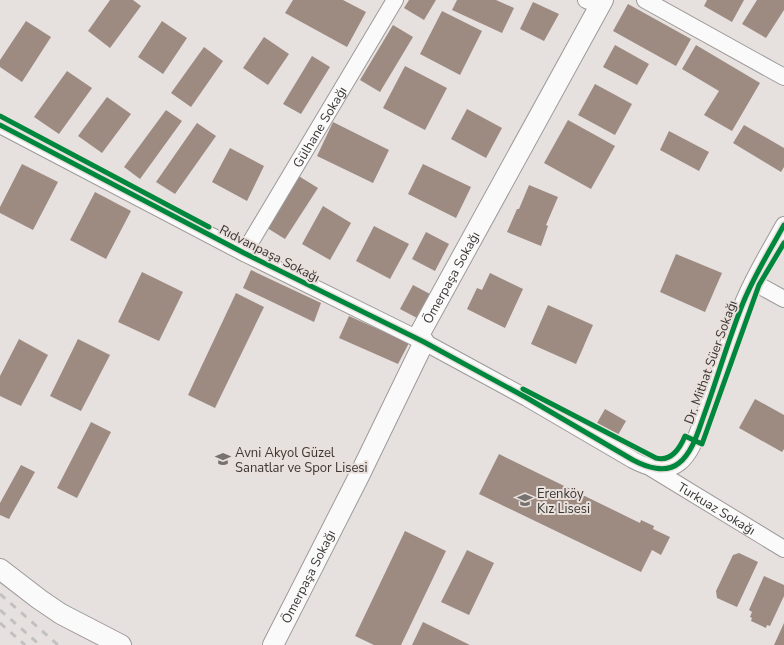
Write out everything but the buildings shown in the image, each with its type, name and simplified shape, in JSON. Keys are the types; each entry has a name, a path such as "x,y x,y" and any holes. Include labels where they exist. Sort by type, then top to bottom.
{"street":[{"name":"Gülhane Sokağı","path":"244,253 395,0"},
{"path":"645,0 784,77"},
{"name":"Ömerpaşa Sokağı","path":"272,645 356,483 424,342 419,336 422,329 596,2"},
{"name":"Rıdvanpaşa Sokağı","path":"0,125 244,253 424,342"},
{"name":"Dr. Mithat Süer Sokağı","path":"424,342 520,394 633,460 650,467 666,468 676,465 683,460 688,452 707,408 740,311 753,282 784,225"},
{"path":"753,282 784,299"},
{"name":"Turkuaz Sokağı","path":"650,467 784,549"},
{"path":"0,569 61,614 122,645"}],"railway":[{"path":"0,594 58,645"},
{"path":"0,610 40,645"},
{"path":"0,623 25,645"}],"cycle path":[{"path":"0,116 209,227"},
{"path":"0,125 244,253 424,342 527,398 633,460 650,467 662,469 674,466 688,454 699,430 732,331 747,293 784,225"},
{"path":"523,389 656,458 666,458 674,453 685,436 702,444 759,285 784,243"}],"place":[{"name":"Avni Akyol Güzel Sanatlar ve Spor Lisesi","path":"223,459"},
{"name":"Erenköy Kız Lisesi","path":"525,500"}]}
